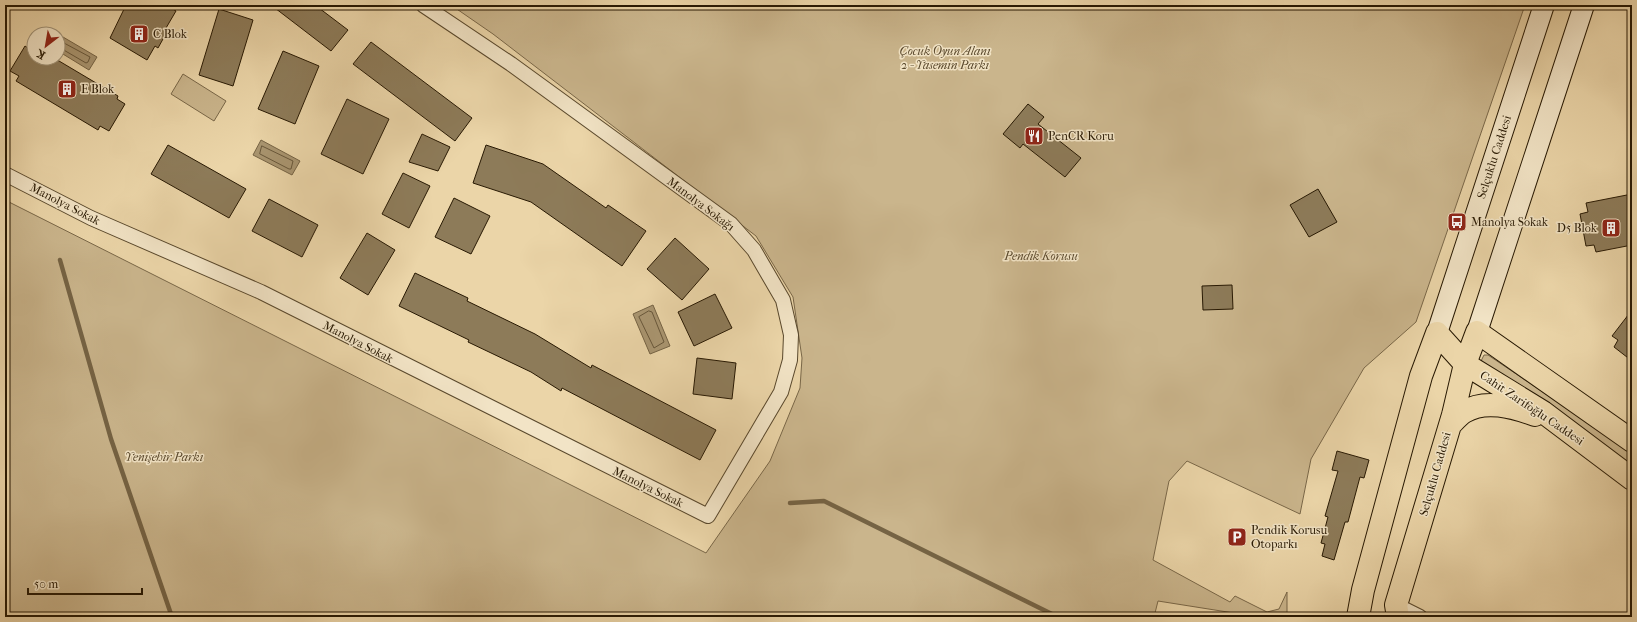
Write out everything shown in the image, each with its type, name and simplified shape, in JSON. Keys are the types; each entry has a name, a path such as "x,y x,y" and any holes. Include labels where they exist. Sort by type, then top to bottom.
{"main road":[{"name":"Selçuklu Caddesi","path":"1358,617 1363,590 1421,376 1437,333 1544,5"},
{"name":"Selçuklu Caddesi","path":"1397,611 1450,425 1465,364 1477,332 1584,5"},
{"path":"1437,333 1477,332 1632,441"},
{"name":"Cahit Zarifoğlu Caddesi","path":"1437,333 1465,364 1557,423 1632,479"},
{"path":"1450,425 1464,412 1481,406 1499,405 1526,412 1557,423"}],"street":[{"name":"Manolya Sokağı","path":"423,5 511,64 731,224 754,250 768,272 783,300 791,334 790,360 781,392 708,516"},
{"name":"Manolya Sokak","path":"5,174 91,218 261,292 708,516"},
{"path":"1397,611 1420,617"}],"green space":[{"name":"Pendik Korusu","path":"451,5 1525,5 1416,322 1364,368 1311,459 1300,514 1187,461 1169,481 1153,560 1230,602 1235,596 1267,612 1279,609 1287,592 1287,613 1283,617 1259,617 1158,601 1154,617 5,617 5,200 706,553 770,461 800,388 802,358 793,297 756,236 493,34"},
{"path":"183,74 226,101 214,121 171,94"},
{"path":"1484,355 1488,355 1632,452 1632,467 1481,361"}],"water":[{"path":"66,39 97,57 89,70 66,56"},
{"path":"261,140 300,161 292,175 253,155"},
{"path":"653,305 670,346 650,354 633,314"}],"building":[{"name":"C Blok","path":"126,5 166,5 176,11 166,28 168,30 158,48 155,46 147,60 110,38"},
{"path":"271,5 315,5 348,30 331,51"},
{"path":"219,9 253,20 233,86 199,75"},
{"path":"371,42 472,118 455,141 353,64"},
{"name":"E Blok","path":"25,46 26,66 66,65 118,96 117,99 125,104 109,131 100,126 98,130 16,81 19,76 10,71"},
{"path":"283,51 319,66 295,124 258,109"},
{"path":"347,99 389,119 363,174 321,154"},
{"path":"1028,104 1044,117 1038,124 1081,158 1065,177 1023,144 1020,148 1003,134"},
{"path":"422,134 450,147 438,171 409,162"},
{"path":"168,145 246,189 229,218 151,174"},
{"path":"486,145 543,164 606,208 608,205 646,231 622,266 531,202 473,183"},
{"path":"403,173 430,186 409,228 382,214"},
{"path":"1318,189 1337,222 1309,237 1290,205"},
{"name":"D5 Blok","path":"1632,194 1632,245 1596,252 1594,245 1586,246 1580,214 1588,212 1586,203"},
{"path":"454,198 490,216 471,254 435,237"},
{"path":"269,199 318,225 302,257 252,231"},
{"path":"367,233 395,250 368,295 340,278"},
{"path":"675,238 709,269 682,300 647,269"},
{"path":"415,273 468,298 467,301 535,334 591,368 592,365 716,430 700,460 562,388 561,391 531,372 468,342 469,340 399,306"},
{"path":"1232,285 1233,309 1203,310 1202,286"},
{"path":"715,294 732,328 694,346 678,312"},
{"path":"1632,310 1632,361 1614,347 1618,340 1612,336"},
{"path":"697,358 736,363 732,399 693,394"},
{"path":"1337,451 1369,460 1364,478 1360,477 1348,522 1345,522 1334,560 1322,556 1325,544 1321,543 1328,517 1325,516 1338,471 1332,470"}],"waterway":[{"path":"60,260 111,439 172,617"},
{"path":"790,503 824,501 1058,617"}],"place":[{"name":"C Blok","path":"139,34"},
{"name":"E Blok","path":"67,89"},
{"name":"PenCR Koru","path":"1034,136"},
{"name":"Manolya Sokak","path":"1457,222"},
{"name":"D5 Blok","path":"1611,228"},
{"name":"Pendik Korusu Otoparkı","path":"1237,537"}],"park label":[{"name":"Çocuk Oyun Alanı 2 - Yasemin Parkı","path":"945,58"},
{"name":"Yenişehir Parkı","path":"164,457"}]}
